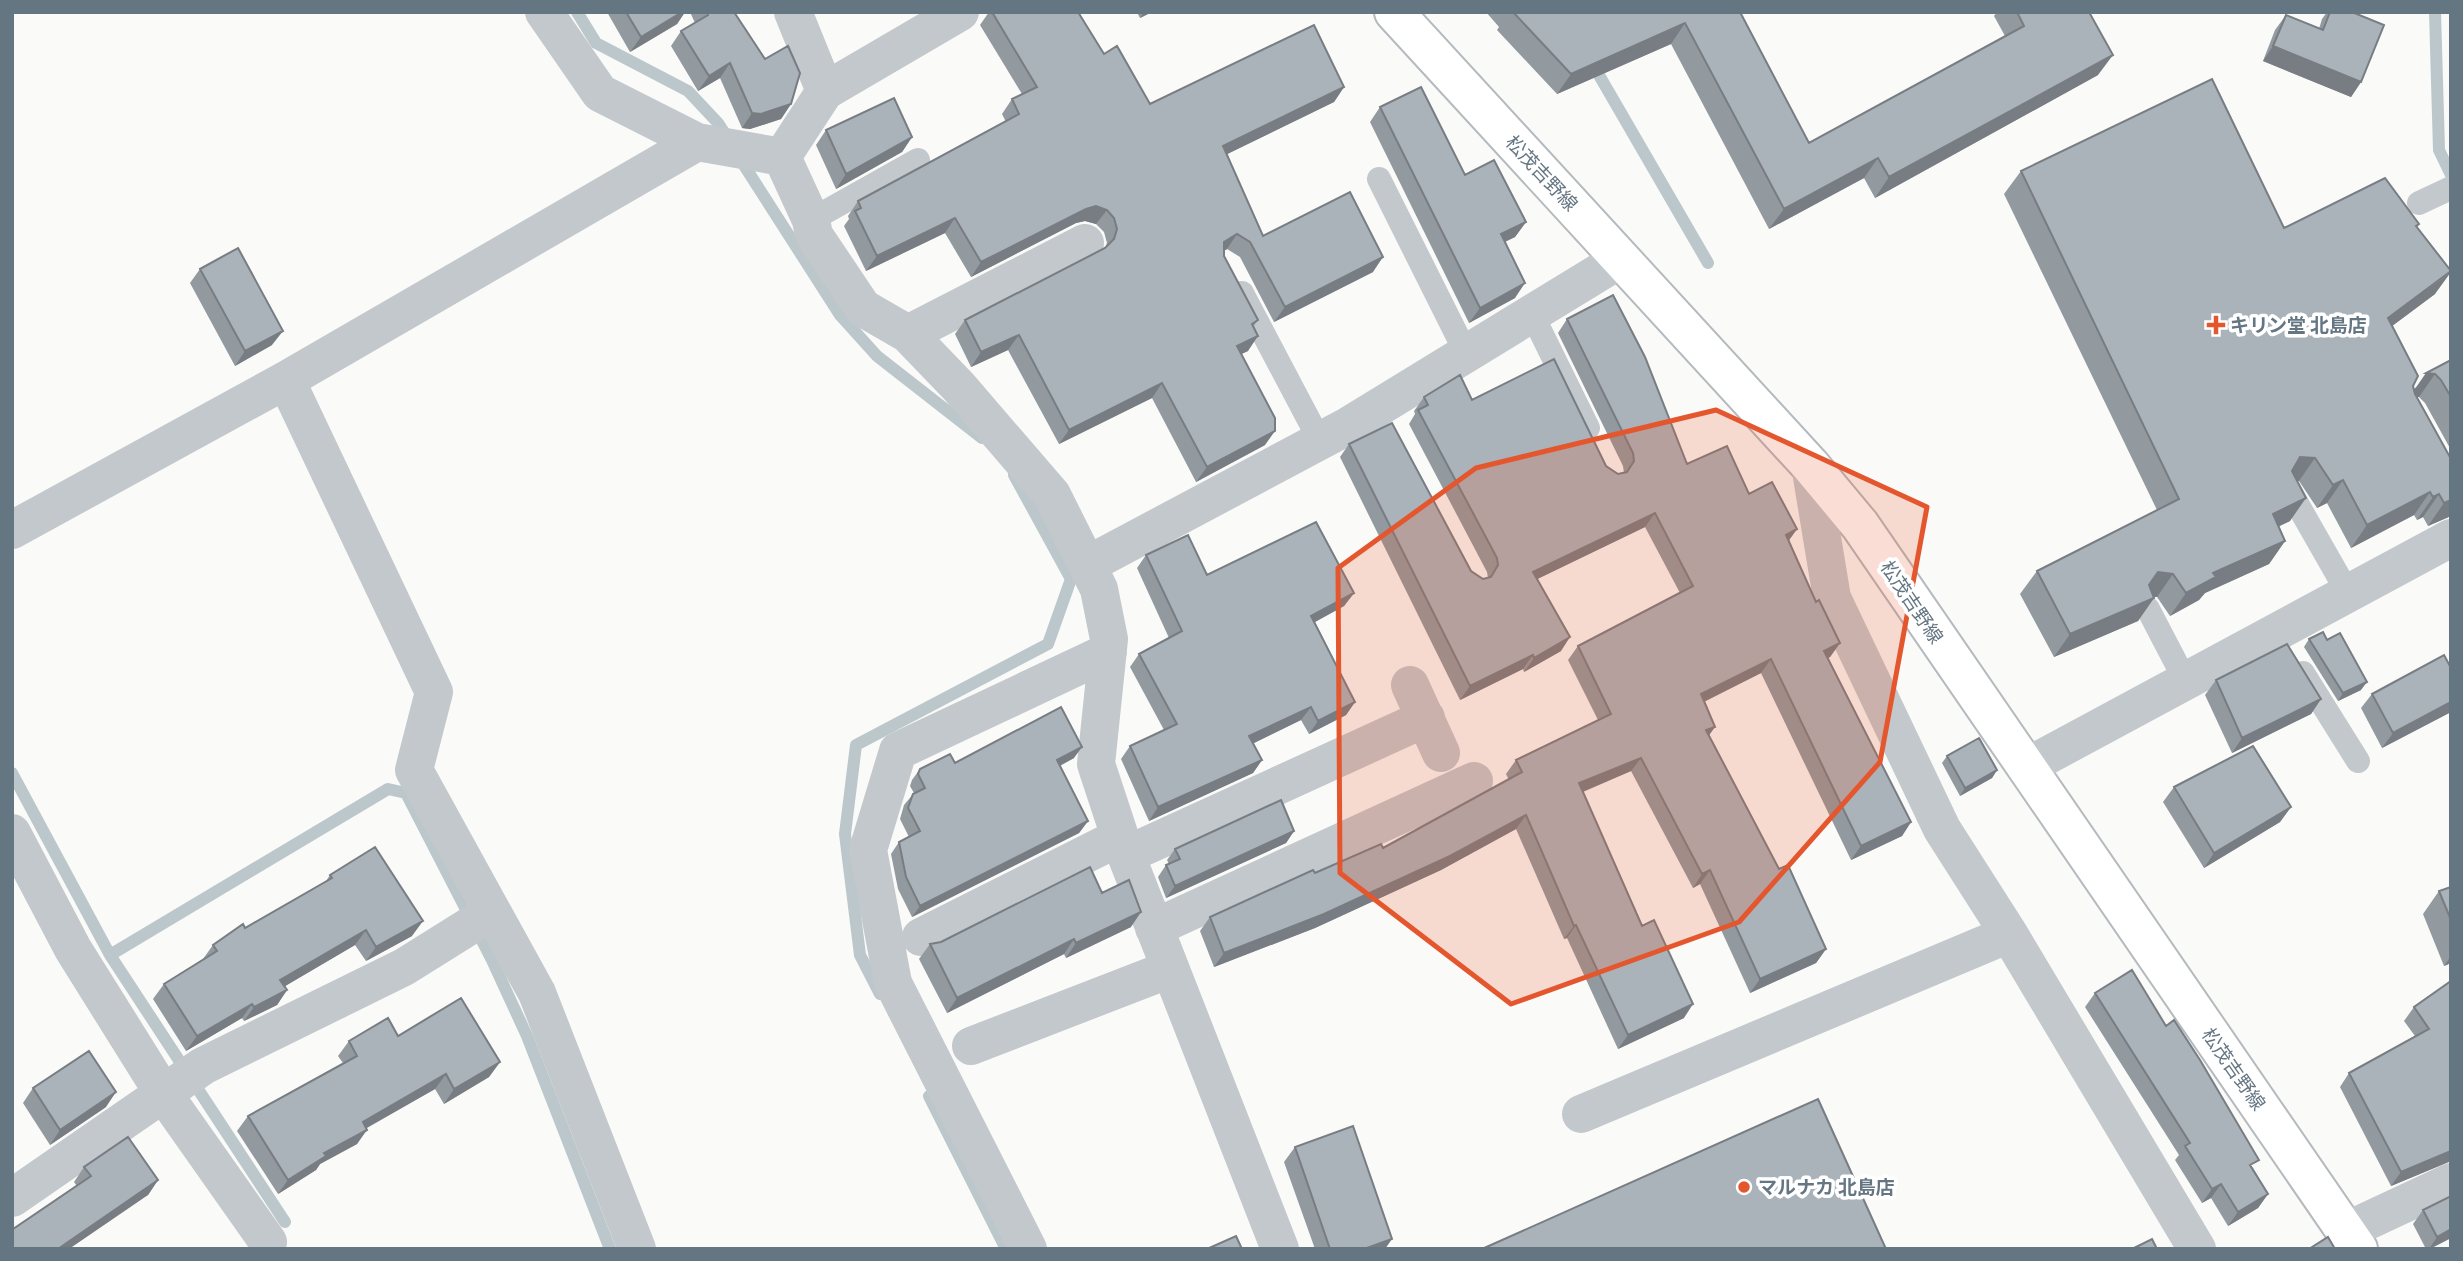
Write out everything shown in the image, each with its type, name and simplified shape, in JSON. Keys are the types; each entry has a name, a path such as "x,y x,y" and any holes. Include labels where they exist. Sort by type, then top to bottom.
{"main road":[{"name":"松茂吉野線","path":"1394,12 1811,465 1860,525 2352,1240"}],"street":[{"path":"544,12 600,93 697,142 782,157"},
{"path":"793,12 825,91"},
{"path":"782,157 825,91 960,12"},
{"path":"12,530 286,380 697,142"},
{"path":"782,157 811,220 814,235 863,308 908,334 959,387 1052,495 1099,589 1109,639 1096,764 1154,928 1280,1249"},
{"path":"908,334 1085,243"},
{"path":"1087,565 1320,441 1389,417 1466,353 1621,259"},
{"path":"286,380 434,692 414,770 537,993 637,1249"},
{"path":"1811,465 1832,598 1942,830 2009,934 2197,1249"},
{"path":"2026,768 2276,630 2451,538"},
{"path":"1028,1249 893,983 868,849 898,751 1108,652"},
{"path":"921,937 1123,846 1418,702 1441,753"},
{"path":"1154,928 1474,781"},
{"path":"12,833 73,949 163,1093 268,1242"},
{"path":"12,1198 203,1066 404,967 492,912"},
{"path":"1581,1114 2009,934"},
{"path":"971,1046 1170,969"},
{"path":"2352,1240 2451,1182"}],"lane":[{"path":"811,220 918,160"},
{"path":"1380,179 1466,353"},
{"path":"2419,203 2451,188"},
{"path":"1233,276 1320,441"},
{"path":"1531,312 1598,448"},
{"path":"2291,493 2348,593"},
{"path":"2148,609 2185,680"},
{"path":"2276,630 2358,761"}],"highlighted area":[{"path":"1716,410 1927,507 1880,762 1739,922 1511,1004 1340,873 1338,568 1476,468"}],"building":[{"path":"626,12 682,12 641,37"},
{"path":"707,12 734,12 765,59 788,46 800,73 791,104 761,114 752,113 730,63 709,76 681,31 708,15"},
{"path":"992,12 1078,12 1104,54 1117,46 1150,104 1314,25 1344,87 1223,146 1263,236 1350,192 1383,257 1285,307 1250,242 1237,234 1224,242 1224,256 1258,320 1252,324 1258,336 1237,346 1275,418 1275,431 1207,467 1162,383 1069,430 1019,335 981,352 965,320 1105,248 1114,239 1117,229 1114,218 1107,210 1096,206 1086,209 981,262 955,218 877,256 855,211 861,208 858,201 1019,114 1012,99 1037,87"},
{"path":"1513,12 1740,12 1809,143 2024,26 2017,12 2089,12 2113,55 1889,177 1878,158 1784,209 1685,23 1571,74"},
{"path":"2330,12 2352,12 2384,25 2361,82 2273,46 2286,15 2323,30"},
{"path":"2212,79 2284,228 2385,178 2419,224 2416,226 2451,271 2388,318 2418,376 2413,386 2415,394 2451,459 2451,500 2444,503 2439,494 2433,497 2430,492 2367,525 2343,480 2333,485 2315,458 2300,457 2292,471 2306,498 2273,514 2285,541 2213,573 2216,577 2186,593 2173,574 2158,572 2149,585 2154,598 2070,634 2037,571 2179,499 2021,171"},
{"path":"1421,87 1465,175 1494,160 1526,222 1501,234 1525,283 1480,308 1380,107"},
{"path":"894,98 912,137 846,174 826,130"},
{"path":"238,248 283,331 245,351 200,269"},
{"path":"1613,295 1645,357 1687,464 1727,446 1749,494 1772,482 1797,529 1786,535 1816,602 1819,600 1840,643 1824,651 1911,822 1861,846 1771,659 1701,694 1715,727 1706,730 1779,869 1788,865 1826,949 1760,979 1710,870 1702,874 1641,758 1579,783 1642,926 1654,920 1693,1004 1628,1035 1576,925 1574,926 1526,815 1450,856 1324,914 1224,953 1210,917 1313,870 1315,873 1381,844 1383,848 1522,772 1516,760 1611,714 1578,646 1693,586 1655,513 1533,572 1570,637 1534,658 1533,655 1470,686 1349,444 1392,423 1471,571 1483,579 1491,577 1498,565 1497,558 1418,410 1428,405 1424,397 1460,375 1472,400 1554,359 1606,466 1618,474 1627,472 1634,461 1633,453 1567,319"},
{"path":"2451,360 2451,397 2435,374 2426,373"},
{"path":"1316,522 1354,593 1311,616 1355,702 1318,721 1311,707 1249,736 1262,760 1158,807 1130,746 1177,724 1139,654 1182,631 1146,555 1188,535 1207,575"},
{"path":"2323,632 2327,640 2340,633 2367,682 2343,693 2309,639"},
{"path":"2287,644 2321,699 2242,738 2216,680"},
{"path":"2444,655 2451,668 2451,702 2393,733 2372,694"},
{"path":"1061,707 1082,747 1057,760 1088,821 920,906 906,877 899,842 920,831 908,808 913,794 925,788 918,774 920,769 950,754 955,763"},
{"path":"1979,738 1997,770 1965,788 1947,756"},
{"path":"2253,746 2291,807 2214,853 2174,787"},
{"path":"1281,800 1294,831 1175,886 1166,865 1180,859 1175,849"},
{"path":"375,847 423,921 376,947 366,930 280,980 287,990 254,1007 252,1004 197,1036 164,984 217,951 213,945 243,924 245,928 332,878 330,875"},
{"path":"1090,867 1102,893 1129,880 1141,912 1076,943 1074,939 957,998 930,944 941,942"},
{"path":"2451,887 2451,920 2439,891"},
{"path":"2132,970 2166,1026 2174,1020 2259,1160 2250,1165 2268,1194 2238,1212 2221,1184 2212,1189 2185,1146 2190,1143 2095,993"},
{"path":"2451,981 2451,1151 2401,1172 2349,1073 2429,1029 2414,1007"},
{"path":"461,998 500,1062 454,1089 446,1074 363,1122 367,1130 324,1153 326,1156 288,1180 248,1116 357,1056 349,1041 388,1018 398,1036"},
{"path":"89,1051 116,1092 60,1130 33,1088"},
{"name":"マルナカ 北島店","path":"1818,1099 1886,1249 1482,1249"},
{"path":"1353,1126 1392,1239 1364,1249 1330,1249 1295,1147"},
{"path":"128,1137 158,1180 61,1247 63,1249 12,1249 12,1227 13,1229 91,1176 84,1167"},
{"path":"2451,1196 2451,1229 2437,1237 2423,1210"},
{"path":"1236,1236 1242,1249 1207,1249"},
{"path":"2328,1237 2335,1249 2309,1249"},
{"path":"2152,1239 2157,1249 2132,1249"}],"waterway":[{"path":"577,12 596,43 688,91 718,123 729,140"},
{"path":"2435,12 2439,150 2451,175"},
{"path":"1592,63 1708,263"},
{"path":"740,159 840,315 877,356 982,438"},
{"path":"880,994 860,955 845,834 856,745 1048,644 1071,579 1014,475"},
{"path":"12,773 110,955 285,1222"},
{"path":"110,955 388,789 406,793 492,960 527,1036 610,1249"},
{"path":"929,1096 1006,1249"}],"place":[{"name":"キリン堂 北島店","path":"2216,325"},
{"name":"マルナカ 北島店","path":"1744,1187"}]}
